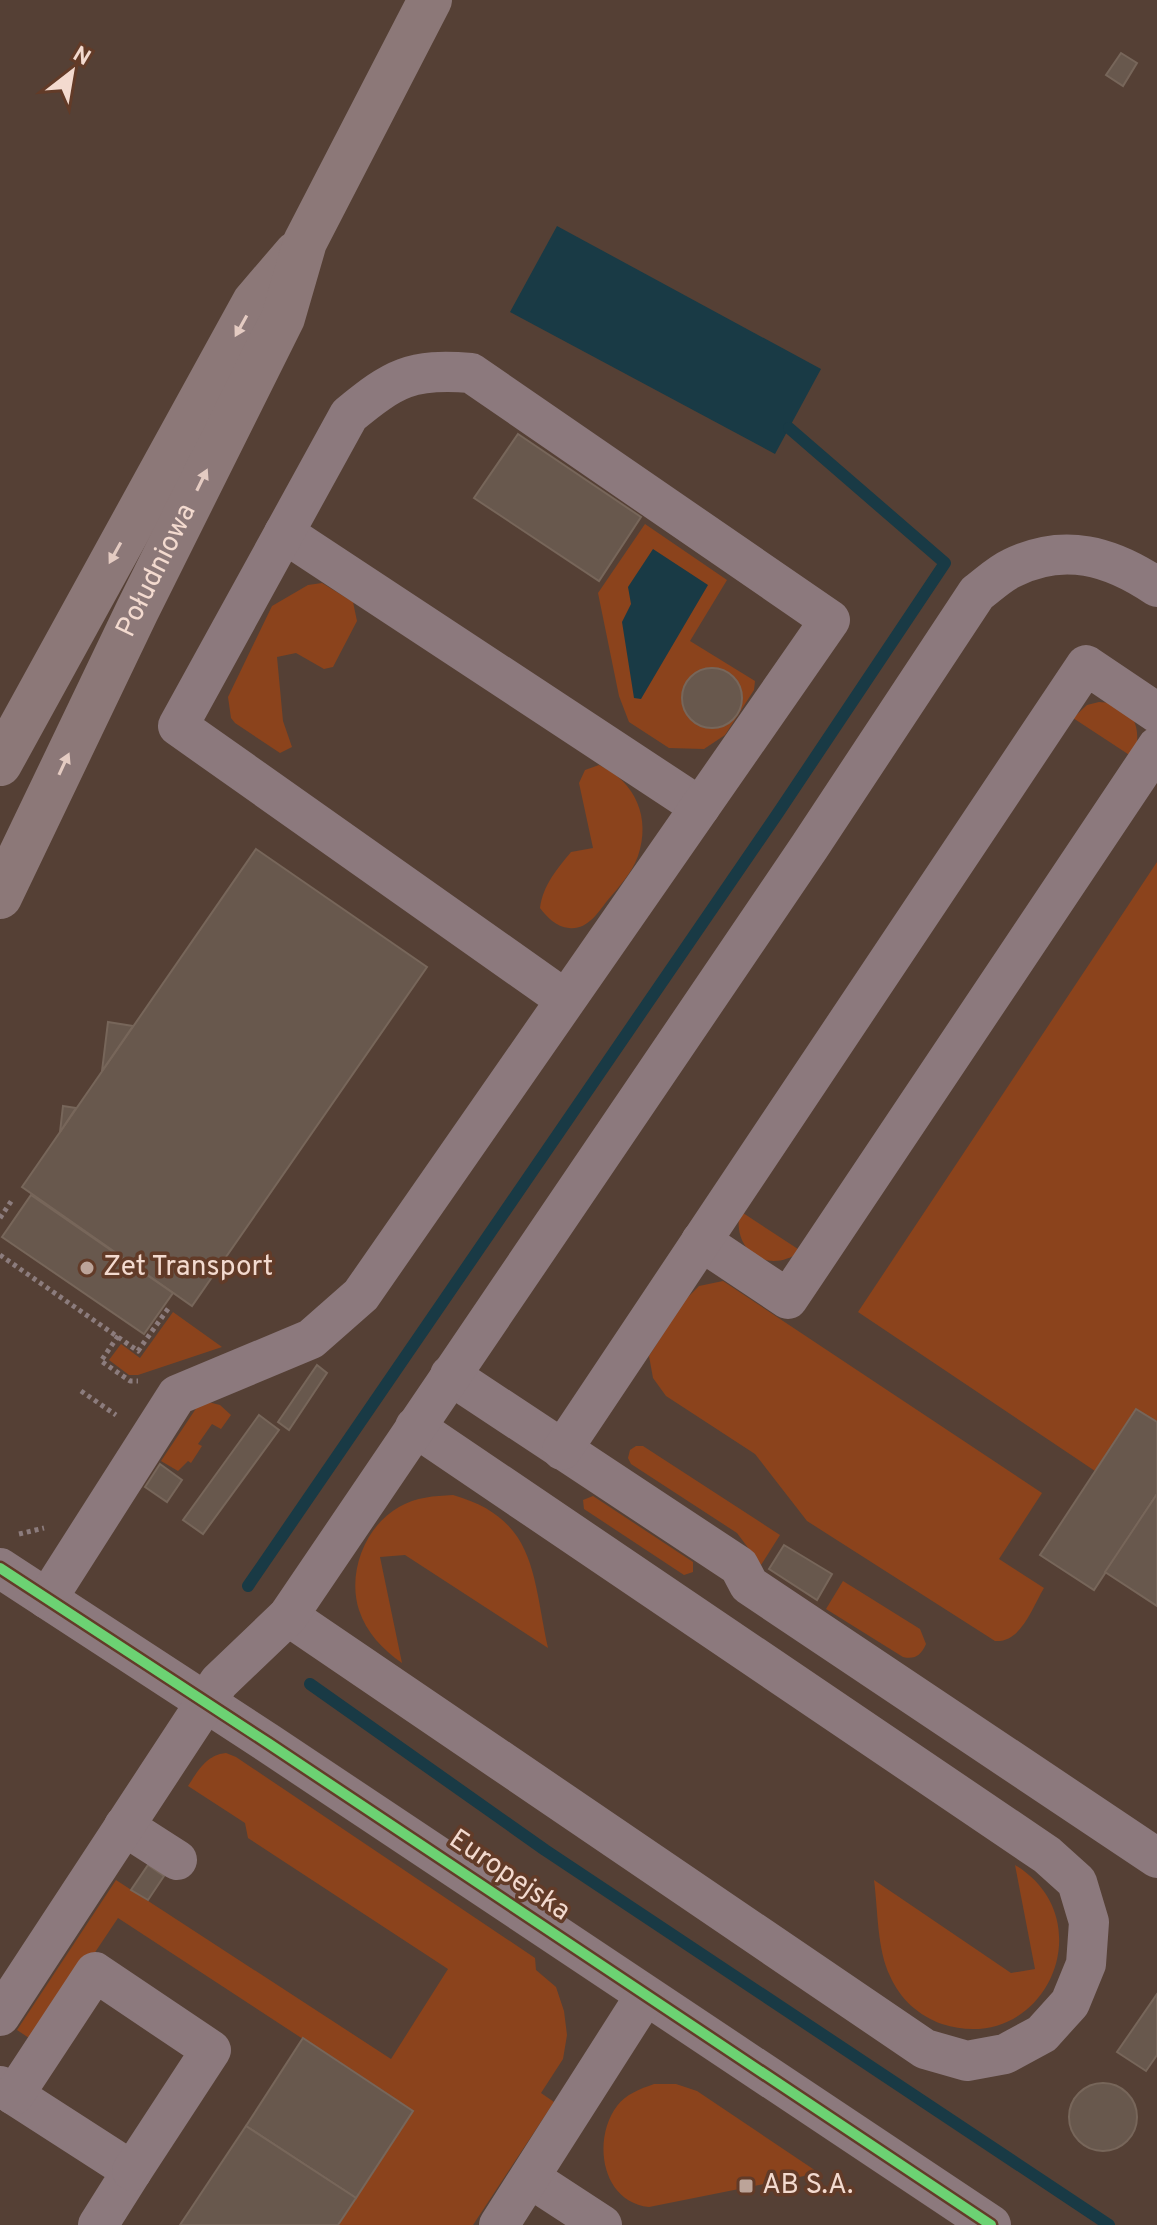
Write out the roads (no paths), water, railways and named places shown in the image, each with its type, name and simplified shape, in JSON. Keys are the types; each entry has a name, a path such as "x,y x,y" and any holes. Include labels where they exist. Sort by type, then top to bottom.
{"main road":[{"name":"Południowa","path":"0,897 137,611 283,318 305,242 430,0"},
{"name":"Południowa","path":"0,764 254,302 305,242"}],"street":[{"path":"47,1599 177,1395 311,1339 361,1295 566,1000 700,807 830,620 471,373 441,371 410,374 378,391 349,415 178,726 566,1000"},
{"path":"284,533 700,807"},
{"path":"0,2016 219,1682 288,1616 810,846 977,593 1011,568 1049,555 1091,555 1130,568 1157,587"},
{"path":"562,1450 1086,665 1157,713"},
{"path":"701,1241 788,1299 1157,747"},
{"path":"450,1375 739,1566 749,1585 1157,1858"},
{"path":"288,1616 925,2049 967,2061 1005,2054 1042,2034 1070,2003 1086,1964 1089,1922 1077,1882 1047,1855 415,1427"},
{"name":"Europejska","path":"0,1568 991,2225"},
{"path":"124,1826 177,1860"},
{"path":"98,2225 211,2050 95,1972 7,2090 132,2171"},
{"path":"499,2225 645,1996"},
{"path":"530,2178 602,2225"}],"water":[{"path":"557,226 821,369 775,454 510,312"},
{"path":"653,549 708,585 641,699 634,698 622,622 631,604 628,587"}],"waterway":[{"path":"248,1586 778,813 945,563 789,428"},
{"path":"310,1684 545,1850 1109,2225"}],"place":[{"name":"Zet Transport","path":"87,1268"},
{"name":"AB S.A.","path":"746,2186"}]}
